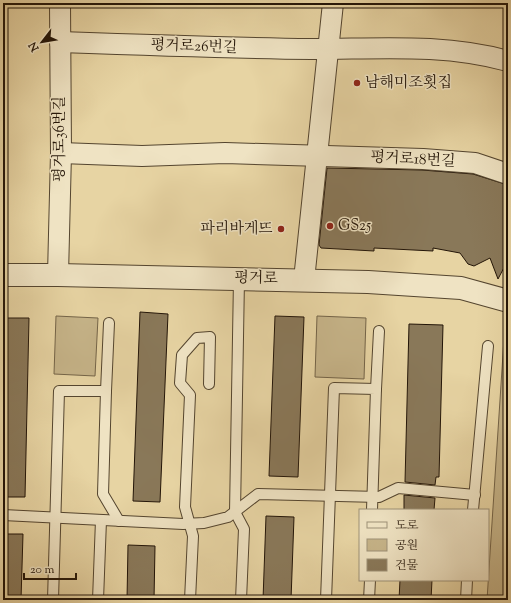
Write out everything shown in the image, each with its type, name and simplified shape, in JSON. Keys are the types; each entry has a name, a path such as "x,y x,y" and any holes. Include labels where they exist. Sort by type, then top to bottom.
{"street":[{"name":"평거로36번길","path":"58,275 61,153 60,3"},
{"path":"304,280 333,3"},
{"name":"평거로26번길","path":"60,42 219,48 328,49"},
{"path":"328,49 397,47 460,50 508,61"},
{"path":"61,153 142,156 225,153 317,156"},
{"name":"평거로18번길","path":"317,156 475,163 508,174"},
{"name":"평거로","path":"3,275 304,280 461,288 508,301"}],"lane":[{"path":"239,279 235,512 244,529 241,600"},
{"path":"109,323 103,494 119,521"},
{"path":"372,509 379,331"},
{"path":"190,600 193,536 185,507 190,395 180,383 182,355 197,338 210,337 209,384"},
{"path":"474,509 488,346"},
{"path":"326,600 334,388 376,390"},
{"path":"53,600 59,390 106,391"},
{"path":"3,515 190,524 228,517 258,494 380,497 398,488 475,495"},
{"path":"98,600 101,520"},
{"path":"370,581 370,600"},
{"path":"466,600 467,581"}],"green space":[{"path":"56,316 98,318 95,376 54,374"},
{"path":"317,316 366,318 364,379 315,377"},
{"path":"505,323 508,324 508,600 487,600"}],"building":[{"path":"327,168 422,170 473,174 508,185 508,260 498,279 490,258 474,266 468,264 460,253 433,248 433,251 374,248 374,251 321,248 319,245"},
{"path":"140,312 168,314 160,502 133,501"},
{"path":"275,316 304,317 298,477 269,476"},
{"path":"3,318 29,318 25,497 3,497"},
{"path":"409,324 443,325 439,477 436,477 435,485 405,482"},
{"path":"404,495 435,498 434,509 404,509"},
{"path":"266,516 294,517 291,600 263,600"},
{"path":"3,534 23,534 21,600 3,600"},
{"path":"128,545 155,546 154,600 127,600"},
{"path":"400,581 432,581 431,600 399,600"}],"place":[{"name":"남해미조횟집","path":"357,83"},
{"name":"GS25","path":"330,226"},
{"name":"파리바게뜨","path":"281,229"}]}
